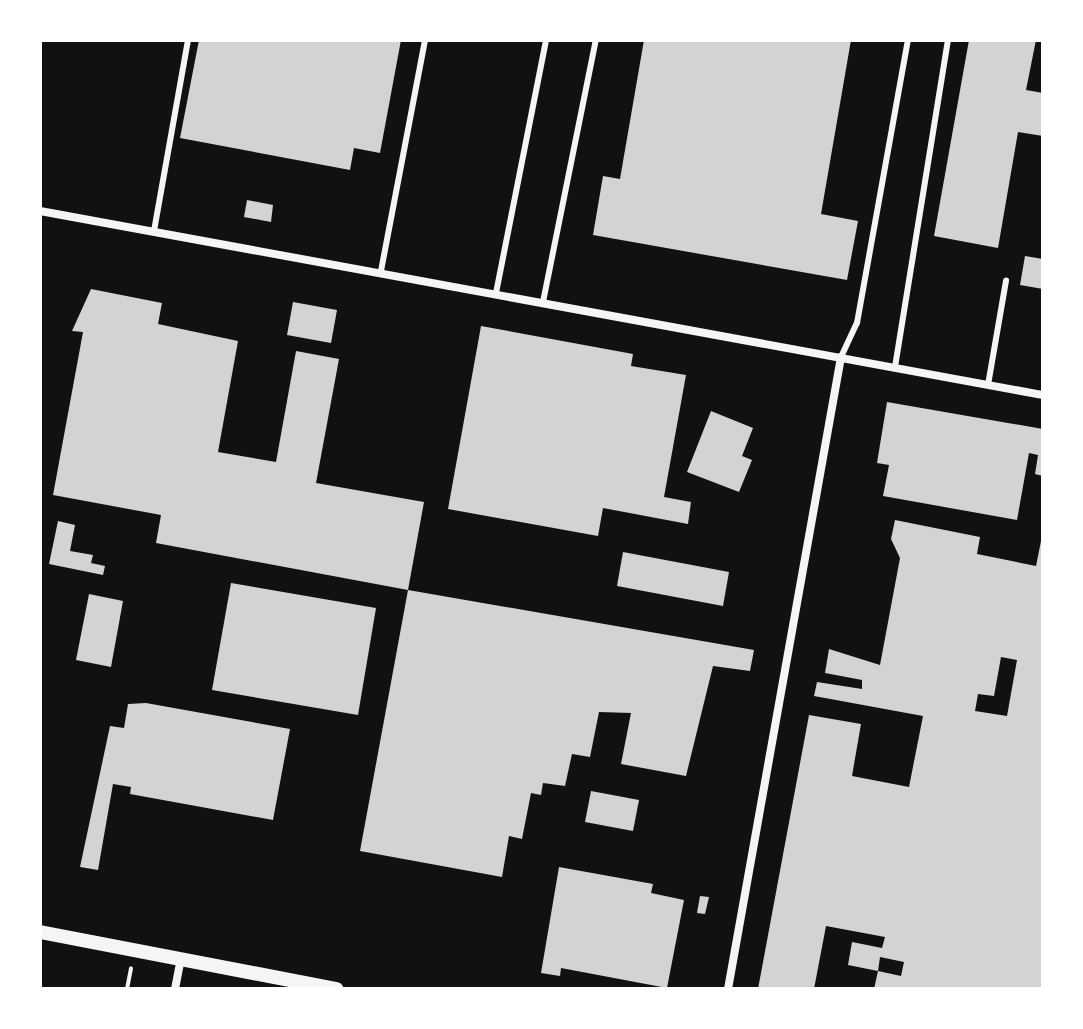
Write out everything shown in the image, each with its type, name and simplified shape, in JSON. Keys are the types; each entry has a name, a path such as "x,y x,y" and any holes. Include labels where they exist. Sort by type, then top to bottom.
{"street":[{"path":"40,211 381,271 1043,395"},
{"path":"728,989 841,357"},
{"path":"40,932 337,989"},
{"path":"175,989 181,959"}],"lane":[{"path":"154,231 188,40"},
{"path":"381,271 425,40"},
{"path":"496,293 546,40"},
{"path":"543,302 596,40"},
{"path":"841,357 857,323 908,40"},
{"path":"895,367 948,40"},
{"path":"988,385 1006,281"}],"building":[{"path":"199,40 401,40 380,153 354,148 350,170 180,138"},
{"path":"644,40 851,40 821,214 858,221 847,280 593,235 603,176 620,179"},
{"path":"969,40 1036,40 1026,90 1043,93 1043,136 1018,132 998,248 934,236"},
{"path":"247,200 273,205 271,222 244,217"},
{"path":"1025,256 1043,259 1043,289 1020,285"},
{"path":"91,289 162,303 158,324 238,341 218,452 276,462 296,351 339,359 316,483 424,502 408,590 156,543 161,515 53,495 83,332 72,331"},
{"path":"293,302 337,310 331,343 287,335"},
{"path":"481,326 633,354 631,366 686,375 664,497 691,502 688,524 603,508 598,536 448,509"},
{"path":"887,402 1043,429 1043,476 1035,474 1038,455 1029,453 1017,520 883,496 889,465 877,463"},
{"path":"711,411 753,428 742,456 752,460 739,492 687,472"},
{"path":"895,520 980,537 977,554 1036,566 1043,531 1043,989 874,989 878,971 848,965 852,942 882,948 885,937 826,926 814,989 758,989 809,715 861,724 852,776 909,787 923,716 814,696 817,682 862,689 862,680 825,673 829,649 880,665 900,558 891,539","holes":["1001,657 1017,660 1007,716 975,711 978,694 994,696","880,957 904,962 901,976 878,971"]},
{"path":"58,521 75,525 70,551 93,555 91,563 105,566 103,575 49,564"},
{"path":"623,552 729,572 723,606 617,586"},
{"path":"231,583 376,608 358,715 212,690"},
{"path":"408,590 754,650 750,671 713,666 686,776 621,764 631,713 599,712 590,757 572,754 565,786 543,783 541,795 531,793 522,839 509,836 502,877 360,851"},
{"path":"89,594 123,601 111,667 76,660"},
{"path":"146,703 290,729 273,820 130,794 131,787 113,784 98,870 80,867 110,726 124,728 128,704"},
{"path":"591,791 639,800 633,831 585,822"},
{"path":"559,867 653,884 651,893 684,900 667,988 561,968 560,976 541,973"},
{"path":"700,896 709,897 705,914 697,913"}]}
